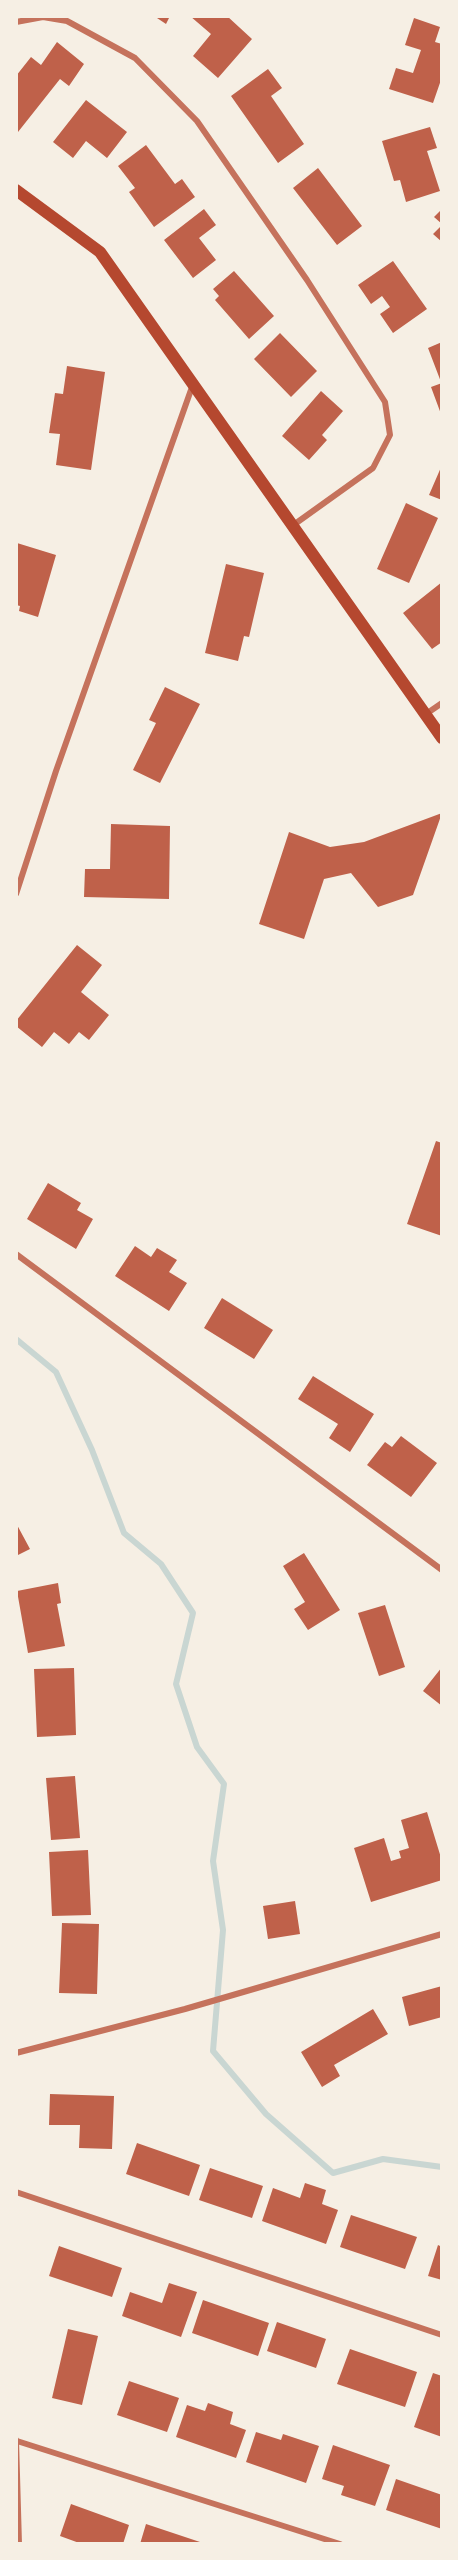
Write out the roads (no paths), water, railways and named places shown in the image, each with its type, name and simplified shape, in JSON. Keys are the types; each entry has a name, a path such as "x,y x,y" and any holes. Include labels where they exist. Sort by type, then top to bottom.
{"main road":[{"path":"16,190 100,252 192,387 441,738"}],"street":[{"path":"16,22 43,17 68,21 135,58 189,113 307,280 385,402 390,435 373,468 292,526"},
{"path":"16,894 56,771 192,387"},
{"path":"426,714 441,703"},
{"path":"16,1254 441,1570"},
{"path":"16,2053 268,1986 441,1934"},
{"path":"16,2192 441,2335"},
{"path":"19,2544 17,2441 318,2540 340,2544"}],"waterway":[{"path":"16,1339 56,1372 92,1450 124,1533 161,1564 193,1613 176,1684 197,1747 224,1784 213,1861 223,1930 213,2051 266,2114 333,2173 383,2159 442,2167"}]}
